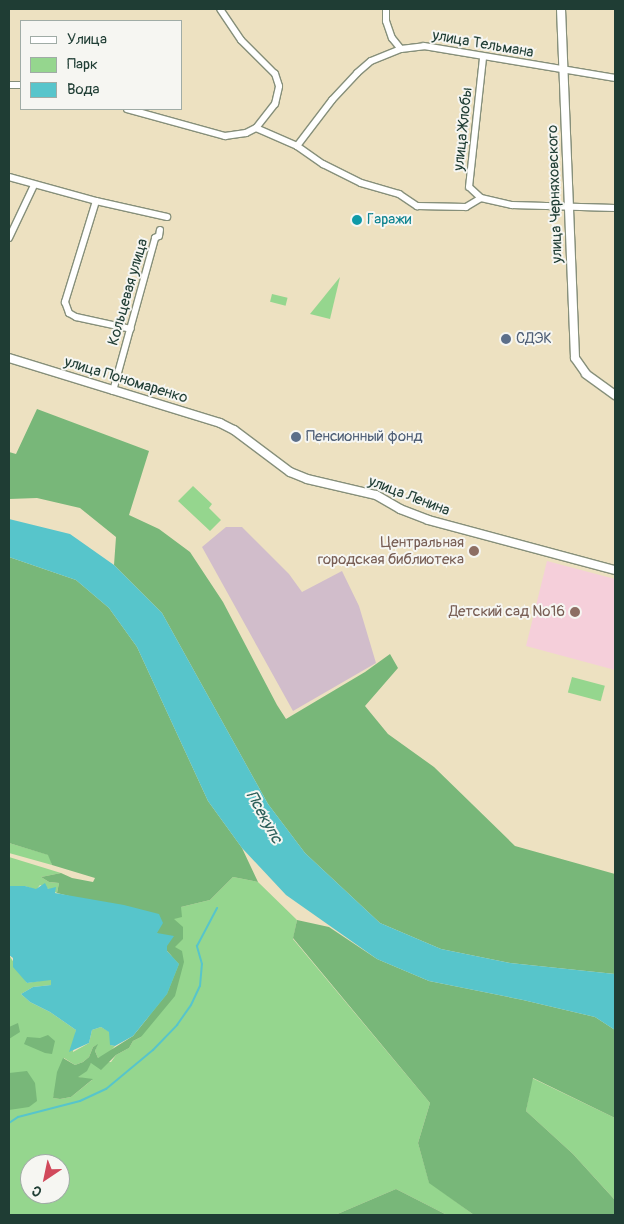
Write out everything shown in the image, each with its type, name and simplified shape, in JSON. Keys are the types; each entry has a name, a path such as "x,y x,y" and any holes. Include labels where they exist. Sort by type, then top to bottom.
{"street":[{"path":"131,110 225,136 246,134 256,128 275,104 279,86 275,74 241,40 220,9"},
{"path":"386,9 386,21 392,38 401,50"},
{"name":"улица Черняховского","path":"562,9 575,358 586,374 615,395"},
{"name":"улица Тельмана","path":"297,146 332,100 357,73 371,61 401,50 424,46 483,58 615,78"},
{"name":"улица Жлобы","path":"481,198 469,187 483,58"},
{"path":"256,128 297,146 324,164 360,183 398,194 417,206 466,207 481,198 512,205 615,208"},
{"path":"9,177 96,201 167,217"},
{"path":"9,238 34,185"},
{"path":"96,201 65,302 69,313 76,317 130,329"},
{"name":"Кольцевая улица","path":"113,391 155,238 159,236 160,230"},
{"name":"улица Пономаренко","path":"9,358 220,423 234,430"},
{"name":"улица Ленина","path":"234,430 290,472 307,479 376,495 400,509 428,520 615,570"}],"shaded area":[{"path":"226,527 242,527 289,574 302,592 342,571 359,606 376,663 293,711 202,547"},
{"name":"Детский сад №16","path":"547,561 615,579 615,670 526,646"}],"green space":[{"path":"340,277 330,319 310,314"},
{"path":"272,294 288,298 286,306 270,302"},
{"path":"37,409 149,451 129,515 159,529 190,552 223,602 286,719 365,672 390,654 398,668 365,706 388,734 434,767 515,846 615,874 615,974 510,963 441,949 380,923 305,853 268,804 162,613 114,565 116,537 80,508 37,498 9,499 9,452 16,454"},
{"path":"193,486 212,504 209,508 221,520 210,531 178,501"},
{"path":"9,557 76,580 109,608 137,647 208,801 242,848 258,882 233,877 210,900 181,907 182,917 174,919 183,927 183,939 175,947 182,951 184,962 175,996 141,1037 133,1041 129,1048 116,1055 101,1070 91,1063 87,1071 78,1077 93,1079 71,1097 60,1099 53,1098 57,1072 63,1058 75,1065 83,1062 89,1057 93,1047 98,1044 95,1051 98,1058 133,1036 167,994 179,964 167,951 167,946 157,933 77,898 57,893 59,883 49,882 41,877 61,873 72,878 93,882 95,878 52,865 48,855 9,843"},
{"path":"572,677 605,686 601,701 568,692"},
{"path":"9,843 49,855 52,865 9,853"},
{"path":"9,857 61,873 41,877 49,882 59,883 57,893 40,885 36,890 25,886 9,886"},
{"path":"233,877 258,882 297,920 293,939 430,1103 418,1143 429,1182 474,1215 447,1215 396,1189 335,1215 9,1215 9,955 27,983 51,979 51,985 33,987 21,994 30,1002 50,1012 76,1030 73,1052 89,1043 92,1030 101,1027 110,1032 110,1045 115,1046 107,1055 98,1058 95,1051 97,1045 93,1047 89,1057 83,1062 75,1065 64,1058 53,1098 71,1097 92,1080 77,1077 91,1063 111,1062 116,1055 129,1048 133,1041 141,1037 175,947 173,918 181,907 210,900"},
{"path":"297,920 329,927 377,959 429,981 595,1017 615,1030 615,1118 533,1078 526,1111 573,1154 614,1199 615,1215 474,1215 429,1183 418,1143 430,1103 293,938"},
{"path":"18,1023 20,1032 9,1039 9,1027"},
{"path":"48,1035 55,1041 52,1054 24,1044 27,1037 40,1038"},
{"path":"27,1071 35,1083 37,1101 29,1107 9,1110 9,1073"},
{"path":"532,1078 615,1118 615,1200 573,1154 526,1111"},
{"path":"396,1189 447,1215 335,1215"}],"water":[{"name":"Псекупс","path":"9,519 70,534 114,565 162,613 268,804 305,853 380,923 441,949 510,963 615,974 615,1030 595,1017 429,981 377,959 286,895 242,848 208,801 137,647 109,608 76,580 9,557"},
{"path":"45,883 48,889 56,887 55,893 124,905 159,914 163,923 157,933 174,936 167,946 167,951 179,964 167,994 133,1036 115,1046 110,1045 109,1032 101,1027 92,1030 89,1043 69,1052 76,1030 50,1012 30,1002 21,994 33,987 51,985 51,980 27,983 13,967 13,958 9,955 9,886 25,886 36,889"}],"waterway":[{"path":"9,1123 18,1117 80,1101 106,1089 153,1050 177,1025 191,1005 200,986 202,964 197,946 217,908"}],"place":[{"name":"Гаражи","path":"357,220"},
{"name":"СДЭК","path":"506,339"},
{"name":"Пенсионный фонд","path":"296,437"},
{"name":"Центральная городская библиотека","path":"474,551"},
{"name":"Детский сад №16","path":"575,612"}]}
